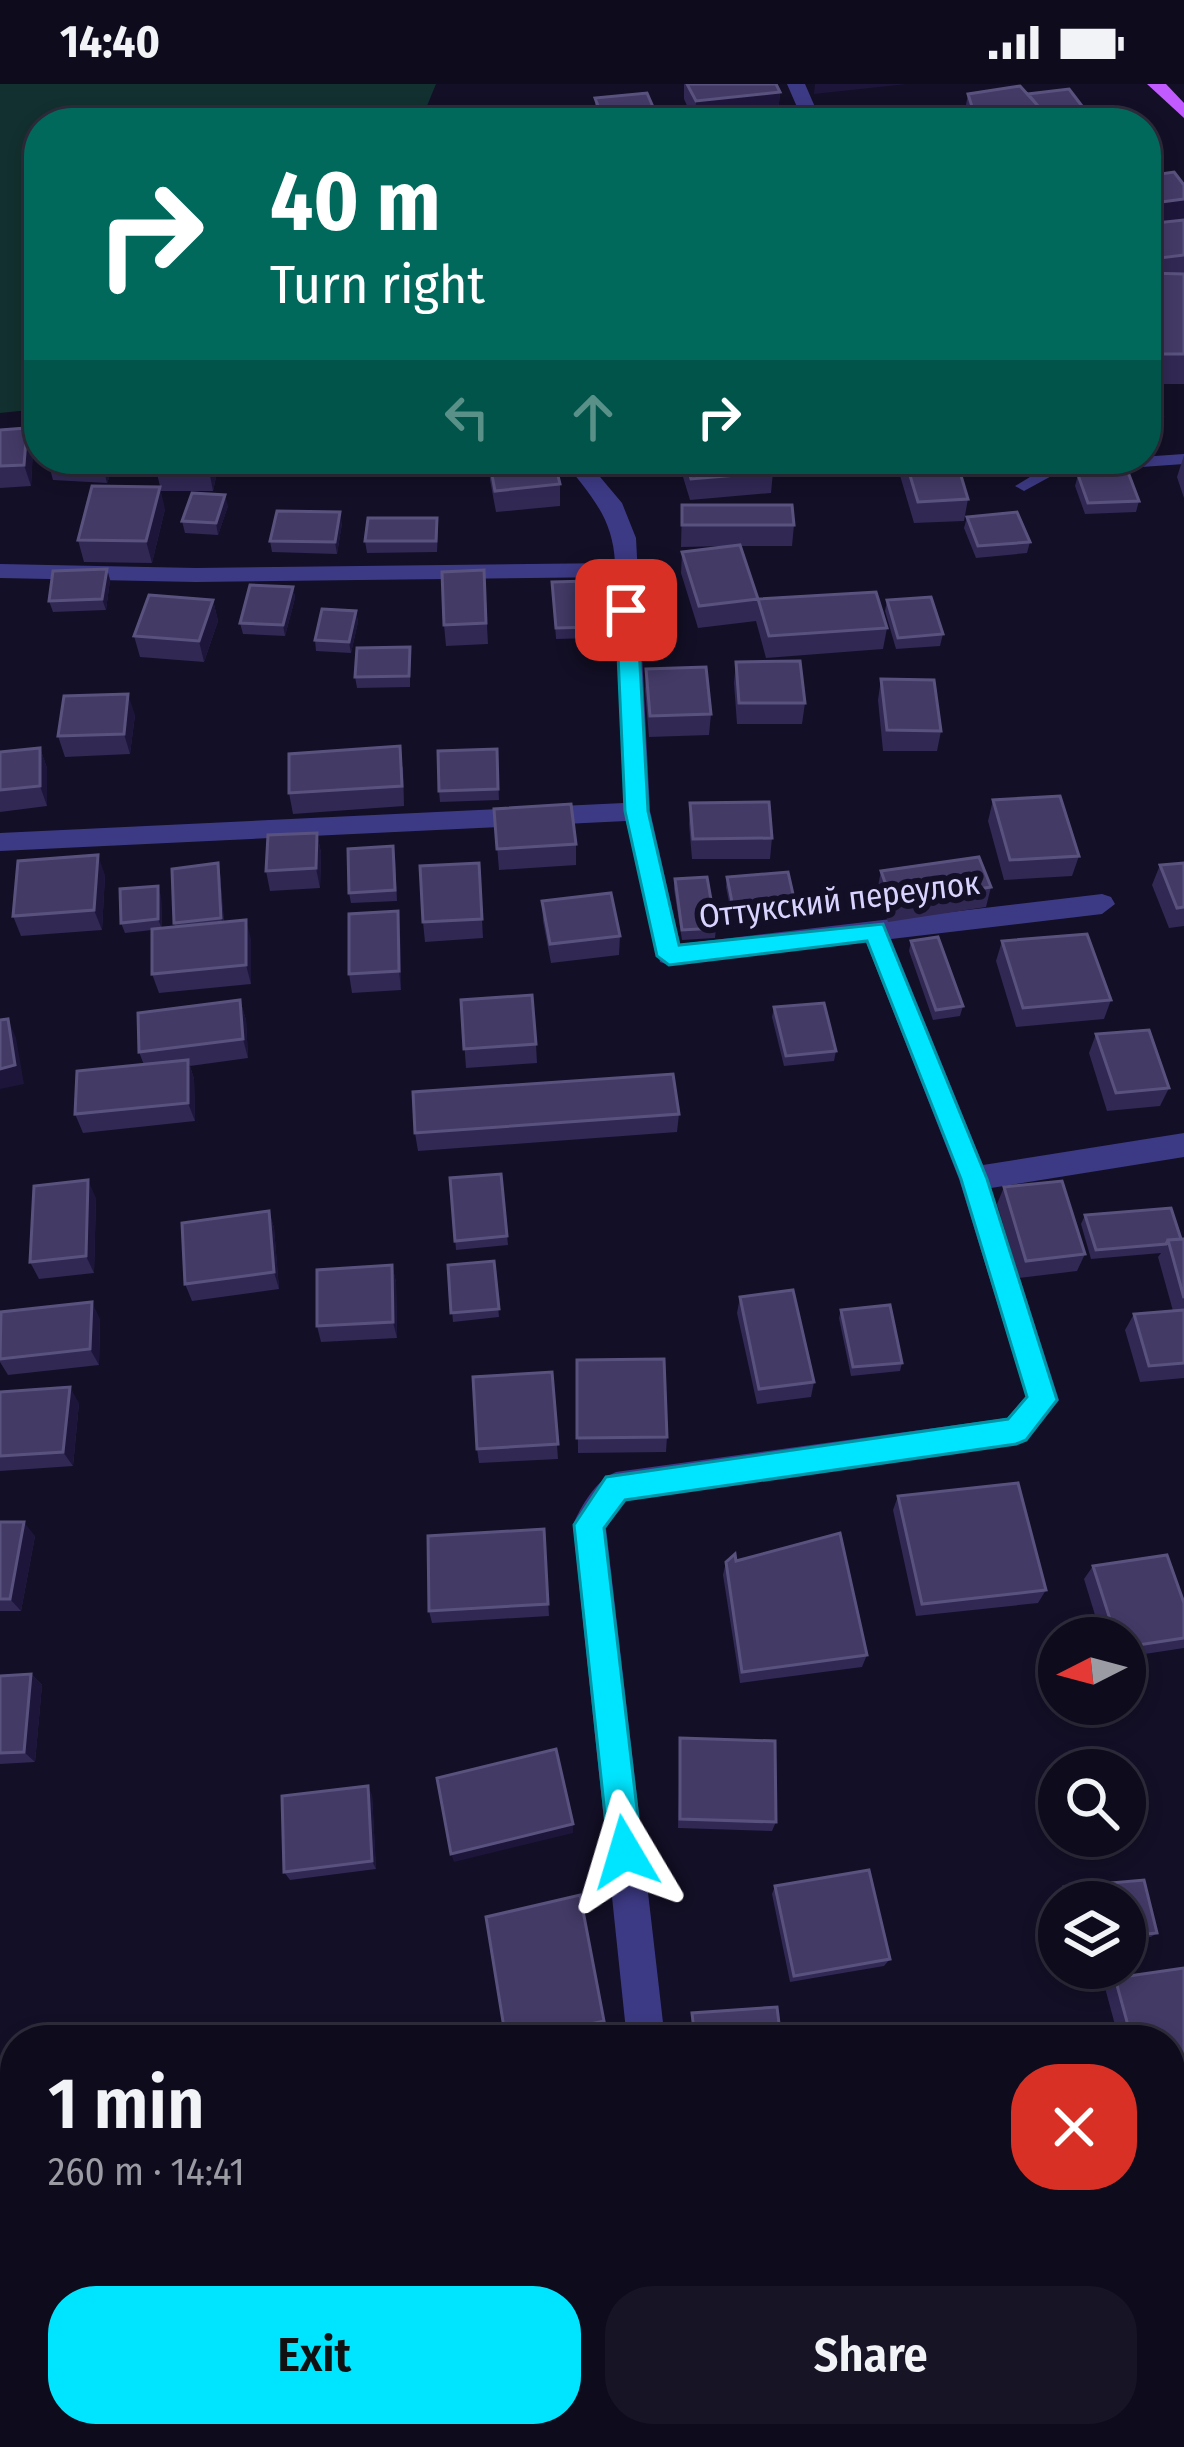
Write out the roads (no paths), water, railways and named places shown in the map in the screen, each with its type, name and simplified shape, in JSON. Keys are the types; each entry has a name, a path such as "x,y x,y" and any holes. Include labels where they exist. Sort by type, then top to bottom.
{"main road":[{"path":"1156,84 1184,113"}],"street":[{"name":"Оттукский переулок","path":"586,474 611,503 625,538 637,811 669,956 1102,904"},
{"path":"0,572 196,575 624,570"},
{"path":"0,842 637,811"},
{"path":"644,2025 589,1525 616,1487 1016,1431 1042,1400 974,1179 875,931"},
{"path":"974,1179 1184,1145"}],"lane":[{"path":"1024,487 1044,474"}]}
